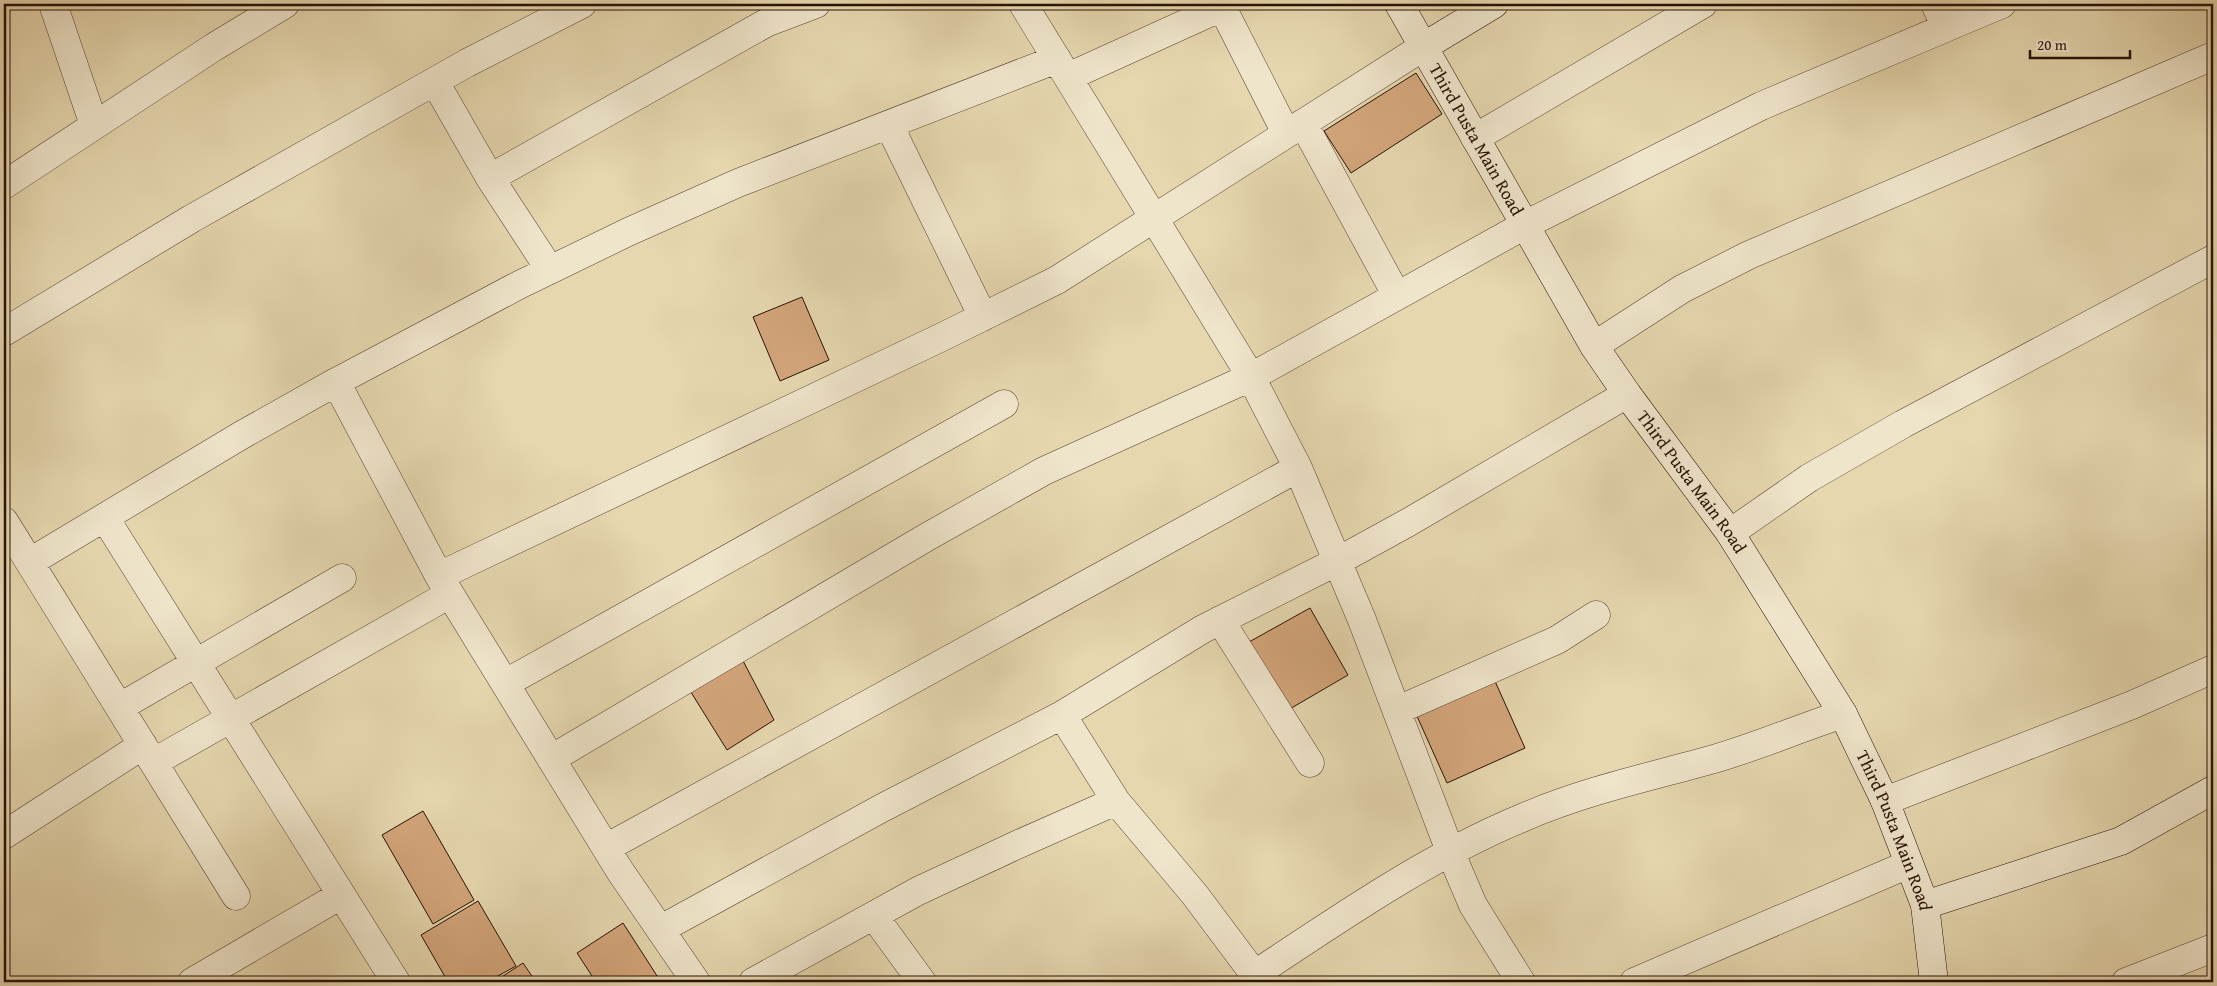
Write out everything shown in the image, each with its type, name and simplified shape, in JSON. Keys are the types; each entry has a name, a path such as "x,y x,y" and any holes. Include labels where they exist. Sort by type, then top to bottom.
{"street":[{"path":"53,4 94,125"},
{"path":"4,185 214,47 285,4"},
{"path":"4,332 191,218 435,82 582,4"},
{"path":"490,178 766,23 816,4"},
{"path":"1023,4 1251,377 1298,468 1398,710 1450,852 1473,905 1521,982"},
{"name":"Third Pusta Main Road","path":"1399,4 1594,346 1627,394 1730,533 1843,714 1885,801 1925,905 1932,981"},
{"path":"4,835 149,754 231,719 445,585 1057,280 1423,47 1494,4"},
{"path":"1475,138 1703,4"},
{"path":"551,759 927,537 1044,471 1251,377 1526,225 1941,16 2002,4"},
{"path":"30,562 240,436 336,382 550,270 628,232 738,183 889,125 1063,68 1224,5 1295,128 1397,296"},
{"path":"1594,346 1682,289 1749,255 2213,56"},
{"path":"435,82 490,178 550,270"},
{"path":"889,125 983,317"},
{"path":"1730,533 1810,478 1903,424 2213,259"},
{"path":"336,382 445,585 606,848 696,982"},
{"path":"661,928 882,808 1062,715 1220,620 1338,561 1409,522 1627,394"},
{"path":"506,683 1004,404"},
{"path":"606,848 1298,468"},
{"path":"105,518 396,982"},
{"path":"4,521 236,896"},
{"path":"120,707 342,578"},
{"path":"1398,710 1556,640 1596,616"},
{"path":"1220,620 1310,763"},
{"path":"1885,801 2132,706 2213,670"},
{"path":"1062,715 1116,801 1195,896 1257,978 1372,897 1450,852 1531,814 1627,781 1716,758 1843,714"},
{"path":"1925,905 2121,841 2213,790"},
{"path":"753,982 961,871 1116,801"},
{"path":"1634,982 1909,864"},
{"path":"192,982 341,895"},
{"path":"874,916 922,982"},
{"path":"2126,982 2213,948"}],"building":[{"path":"1416,73 1442,114 1351,173 1324,131"},
{"path":"802,297 829,360 780,381 753,317"},
{"path":"1310,608 1348,675 1288,710 1249,642"},
{"path":"741,657 774,720 727,750 689,689"},
{"path":"1494,679 1525,748 1447,783 1416,714"},
{"path":"423,811 474,900 433,924 382,835"},
{"path":"478,901 516,966 487,982 448,982 421,935"},
{"path":"623,923 661,982 596,982 577,953"},
{"path":"523,963 536,982 494,982"}]}
